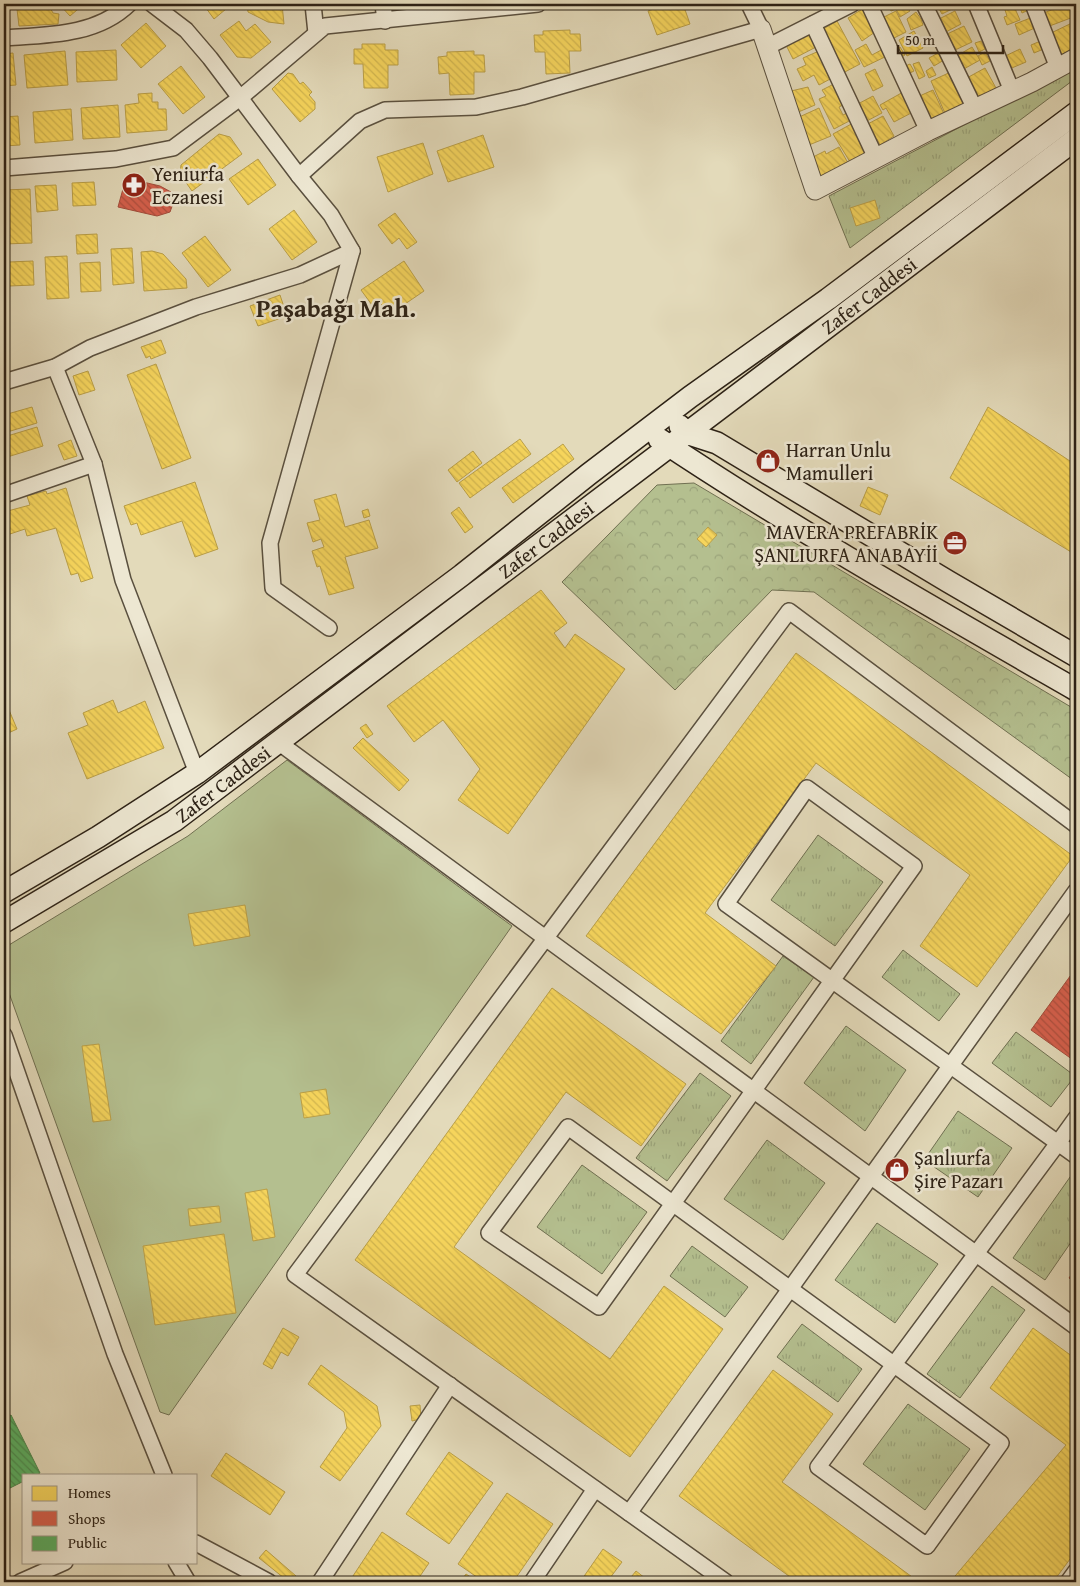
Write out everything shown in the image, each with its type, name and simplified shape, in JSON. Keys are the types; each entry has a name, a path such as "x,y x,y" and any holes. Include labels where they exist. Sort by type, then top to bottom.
{"main road":[{"name":"Zafer Caddesi","path":"4,892 98,837 197,773 462,575 646,430 828,300 1076,113"},
{"name":"Zafer Caddesi","path":"4,922 174,821 1076,139"},
{"path":"668,414 686,433 717,443 1076,656"},
{"path":"646,430 688,460 796,527 1076,690"}],"street":[{"path":"4,38 60,34 84,30 121,12 129,4"},
{"path":"313,4 316,33"},
{"path":"383,4 385,21"},
{"path":"4,168 116,159 173,148 240,98 325,26 538,4"},
{"path":"749,4 764,38 815,190 928,131 1076,58"},
{"path":"298,176 360,121 385,110 476,107 522,97 764,38 813,24 852,4"},
{"path":"869,4 928,131"},
{"path":"924,4 975,109"},
{"path":"976,4 1012,91"},
{"path":"1033,4 1058,68"},
{"path":"158,5 186,30 210,58 298,176 331,215 352,251 270,544 273,588 329,628"},
{"path":"813,24 876,158"},
{"path":"4,382 55,367 90,348 196,307 300,275 352,251"},
{"path":"55,367 94,464 123,580 197,773"},
{"path":"4,495 94,464"},
{"path":"726,1582 295,1275 789,611 1076,825"},
{"path":"278,742 1076,1327"},
{"path":"1076,1118 1058,1143 894,1365 818,1467 927,1546 1001,1443 894,1365 790,1289 673,1204 568,1127 489,1233 599,1307 673,1204 832,980 914,866 807,788 726,904 832,980 951,1066 1058,1143 1076,1156"},
{"path":"629,1513 1076,891"},
{"path":"4,1035 112,1345 164,1474"},
{"path":"320,1582 450,1385"},
{"path":"532,1582 596,1489"},
{"path":"198,1544 269,1582"},
{"path":"20,1582 60,1564"},
{"path":"177,1564 188,1582"},
{"path":"186,1564 188,1582"},
{"path":"1068,1582 1076,1571"}],"green space":[{"path":"1076,66 1076,78 850,248 829,196"},
{"path":"694,483 1076,710 1076,782 814,592 772,590 675,690 562,582 657,485"},
{"path":"287,760 512,926 169,1415 160,1412 4,979 4,948 188,836"},
{"path":"818,835 883,882 835,946 771,900"},
{"path":"903,950 960,994 939,1021 882,977"},
{"path":"783,956 814,977 751,1064 721,1041"},
{"path":"846,1026 906,1070 865,1131 804,1083"},
{"path":"1016,1032 1075,1076 1051,1107 992,1063"},
{"path":"700,1073 731,1096 667,1181 636,1158"},
{"path":"958,1111 1012,1148 978,1197 924,1160"},
{"path":"767,1140 825,1183 783,1240 724,1199"},
{"path":"582,1165 647,1212 602,1274 537,1227"},
{"path":"1075,1170 1076,1235 1045,1280 1013,1258"},
{"path":"877,1223 938,1264 895,1323 835,1280"},
{"path":"692,1246 748,1287 725,1317 670,1276"},
{"path":"992,1286 1025,1310 960,1398 927,1374"},
{"path":"802,1324 862,1369 838,1402 777,1357"},
{"path":"908,1404 970,1449 925,1510 863,1464"}],"building: Homes":[{"path":"4,4 9,4 10,27 4,27"},
{"path":"23,4 48,4 53,13 59,14 58,24 19,26 17,9"},
{"path":"59,4 84,4 70,16"},
{"path":"203,4 232,4 214,19"},
{"path":"247,4 282,4 284,24 268,22 248,12"},
{"path":"669,4 683,4 690,24 657,35 648,11"},
{"path":"888,4 906,4 910,11 900,17 896,9 891,11"},
{"path":"936,4 952,4 954,8 942,14"},
{"path":"1003,4 1013,4 1020,20 1007,25 1004,17 1007,16"},
{"path":"1029,4 1031,9 1022,13 1019,5"},
{"path":"1037,4 1058,4 1040,11"},
{"path":"1067,4 1075,4 1076,16 1047,27 1041,14"},
{"path":"864,8 878,30 862,41 848,18"},
{"path":"896,11 906,32 890,40 880,19"},
{"path":"955,11 961,24 942,34 935,21"},
{"path":"916,12 923,25 911,30 907,19"},
{"path":"1033,17 1037,27 1019,35 1015,24"},
{"path":"239,21 246,31 255,24 271,42 251,58 237,57 220,35"},
{"path":"837,21 860,64 841,74 818,32"},
{"path":"1076,21 1076,48 1058,56 1047,35"},
{"path":"146,23 166,46 141,68 121,45"},
{"path":"964,26 972,42 953,51 945,35"},
{"path":"570,30 570,34 580,34 581,51 569,51 570,73 546,74 545,52 535,52 534,35 543,35 543,31"},
{"path":"914,31 923,48 907,56 899,40"},
{"path":"810,33 816,47 793,59 786,45"},
{"path":"1043,40 1046,48 1034,53 1031,45"},
{"path":"981,41 985,49 979,52 975,43"},
{"path":"362,44 385,44 385,50 398,50 398,65 388,65 388,88 364,88 363,64 354,64 354,49 362,49"},
{"path":"866,44 872,55 885,48 889,55 864,67 855,50"},
{"path":"900,47 905,55 898,59 894,50"},
{"path":"972,47 980,60 962,70 955,57"},
{"path":"1020,49 1026,62 1007,70 1001,58"},
{"path":"116,50 117,80 77,82 76,52"},
{"path":"65,51 68,85 27,88 24,55"},
{"path":"474,51 474,55 484,55 485,72 474,72 474,94 450,95 449,73 439,74 438,57 447,56 447,52"},
{"path":"819,51 832,78 819,85 814,75 803,81 797,69 806,65 803,58"},
{"path":"940,52 944,60 934,66 929,58"},
{"path":"985,52 990,61 982,65 978,56"},
{"path":"13,53 16,85 4,86 4,54"},
{"path":"919,62 925,76 919,79 913,64"},
{"path":"910,64 914,71 906,75 903,67"},
{"path":"181,66 205,97 183,114 158,84"},
{"path":"932,67 936,75 929,78 926,71"},
{"path":"985,68 996,88 976,99 965,79"},
{"path":"875,69 883,86 873,91 865,74"},
{"path":"953,71 970,108 947,118 931,81"},
{"path":"288,73 293,74 300,84 303,82 312,92 309,95 315,102 315,109 300,122 272,89"},
{"path":"836,83 847,103 839,107 843,115 849,112 853,119 834,129 819,99 826,96 822,90"},
{"path":"808,87 815,105 796,113 791,91"},
{"path":"933,90 945,116 926,124 915,98"},
{"path":"905,91 915,111 894,122 886,108 883,110 880,105"},
{"path":"152,93 152,102 158,102 158,109 166,109 167,130 127,133 125,105 139,103 138,94"},
{"path":"873,96 882,113 863,123 854,106"},
{"path":"118,105 120,137 83,139 81,108"},
{"path":"819,108 831,136 809,145 797,118"},
{"path":"71,109 73,140 35,143 33,112"},
{"path":"18,116 20,145 4,146 4,117"},
{"path":"883,116 894,136 880,145 877,139 871,142 862,127"},
{"path":"855,122 864,137 859,141 866,153 850,162 833,134"},
{"path":"219,134 230,137 242,154 192,191 180,174 181,165"},
{"path":"483,135 494,167 448,182 437,151"},
{"path":"423,143 433,174 388,192 377,157"},
{"path":"839,147 848,163 820,177 811,158 825,151 826,154"},
{"path":"258,159 276,185 248,205 229,179"},
{"path":"94,182 96,205 73,206 72,183"},
{"path":"56,185 58,210 37,212 35,186"},
{"path":"30,189 32,243 4,244 4,190"},
{"path":"875,200 880,218 856,226 850,208"},
{"path":"294,210 317,242 292,260 269,229"},
{"path":"395,213 417,242 407,249 399,238 392,244 378,225"},
{"path":"97,234 98,253 77,254 76,235"},
{"path":"205,236 231,270 208,287 182,253"},
{"path":"132,248 134,283 113,285 111,249"},
{"path":"152,251 163,254 186,279 187,288 144,291 141,252"},
{"path":"67,256 69,298 47,299 45,257"},
{"path":"33,261 34,285 9,286 9,262"},
{"path":"404,261 424,291 389,315 379,301 372,305 361,290"},
{"path":"100,262 101,291 81,292 80,263"},
{"path":"280,295 287,316 258,326 250,306"},
{"path":"161,340 166,353 151,359 150,356 146,358 141,347"},
{"path":"156,364 191,458 162,469 127,375"},
{"path":"88,371 95,390 79,395 73,376"},
{"path":"32,407 37,423 4,433 4,415"},
{"path":"988,407 1076,465 1076,555 950,478"},
{"path":"37,427 43,446 4,458 4,437"},
{"path":"520,439 531,454 470,498 459,483"},
{"path":"71,440 77,456 64,460 58,445"},
{"path":"563,444 574,459 513,503 502,488"},
{"path":"473,451 482,463 457,482 448,470"},
{"path":"195,482 218,549 195,557 182,521 141,535 137,523 131,525 124,506"},
{"path":"868,487 888,495 880,515 860,506"},
{"path":"66,488 93,578 81,582 78,573 71,575 56,528 27,536 25,529 4,536 4,512 30,505 27,496 46,491 47,494"},
{"path":"336,494 345,527 369,520 378,548 345,557 354,588 329,595 320,566 317,567 312,551 324,547 321,539 313,542 307,523 320,520 314,500"},
{"path":"459,507 473,527 465,533 451,513"},
{"path":"368,509 370,516 364,518 362,511"},
{"path":"708,527 717,535 706,547 697,539"},
{"path":"541,590 567,623 554,633 565,648 575,634 625,669 508,834 458,800 480,769 443,720 414,742 387,706"},
{"path":"796,653 1073,856 977,987 920,946 970,875 816,763 705,913 776,966 721,1034 586,936"},
{"path":"4,698 17,729 4,735"},
{"path":"113,700 118,713 145,701 164,748 87,779 68,733 88,725 83,713"},
{"path":"366,724 373,734 367,738 360,728"},
{"path":"363,738 409,780 399,791 353,748"},
{"path":"245,905 250,936 194,946 188,914"},
{"path":"552,988 686,1084 641,1146 566,1092 454,1247 610,1359 664,1286 723,1329 630,1457 355,1260"},
{"path":"99,1044 111,1120 93,1122 82,1046"},
{"path":"326,1089 330,1114 304,1118 300,1093"},
{"path":"267,1189 275,1237 253,1241 245,1193"},
{"path":"219,1206 221,1222 190,1226 188,1209"},
{"path":"224,1234 236,1313 155,1325 143,1246"},
{"path":"283,1328 299,1337 288,1356 281,1352 272,1369 263,1364"},
{"path":"1033,1328 1076,1359 1076,1551 1053,1582 950,1582 1066,1445 990,1388"},
{"path":"321,1365 377,1406 381,1426 340,1481 320,1467 347,1428 344,1412 308,1384"},
{"path":"773,1370 833,1414 782,1482 919,1582 797,1582 679,1496"},
{"path":"420,1405 421,1419 412,1421 410,1406"},
{"path":"449,1452 493,1483 449,1544 406,1514"},
{"path":"226,1453 285,1492 270,1515 211,1476"},
{"path":"507,1493 553,1524 513,1582 484,1582 458,1564"},
{"path":"382,1532 429,1563 416,1582 349,1582"},
{"path":"603,1549 622,1562 607,1582 580,1582"},
{"path":"266,1550 296,1576 291,1582 259,1558"},
{"path":"636,1571 650,1582 627,1582"},
{"path":"466,1574 478,1582 460,1582"}],"building: Shops":[{"path":"126,178 160,186 171,192 174,201 170,212 157,216 118,207"},
{"path":"1076,968 1076,1062 1031,1030"},
{"path":"1076,1268 1076,1283 1069,1278"}],"building: Public":[{"path":"11,1415 40,1473 22,1474 22,1482 8,1489 6,1483 4,1484 4,1419"}],"place":[{"name":"Yeniurfa Eczanesi","path":"134,185"},
{"name":"Harran Unlu Mamulleri","path":"768,461"},
{"name":"MAVERA PREFABRİK ŞANLIURFA ANABAYİİ","path":"955,543"},
{"name":"Şanlıurfa Şire Pazarı","path":"897,1170"}],"district":[{"name":"Paşabağı Mah.","path":"336,308"}]}
